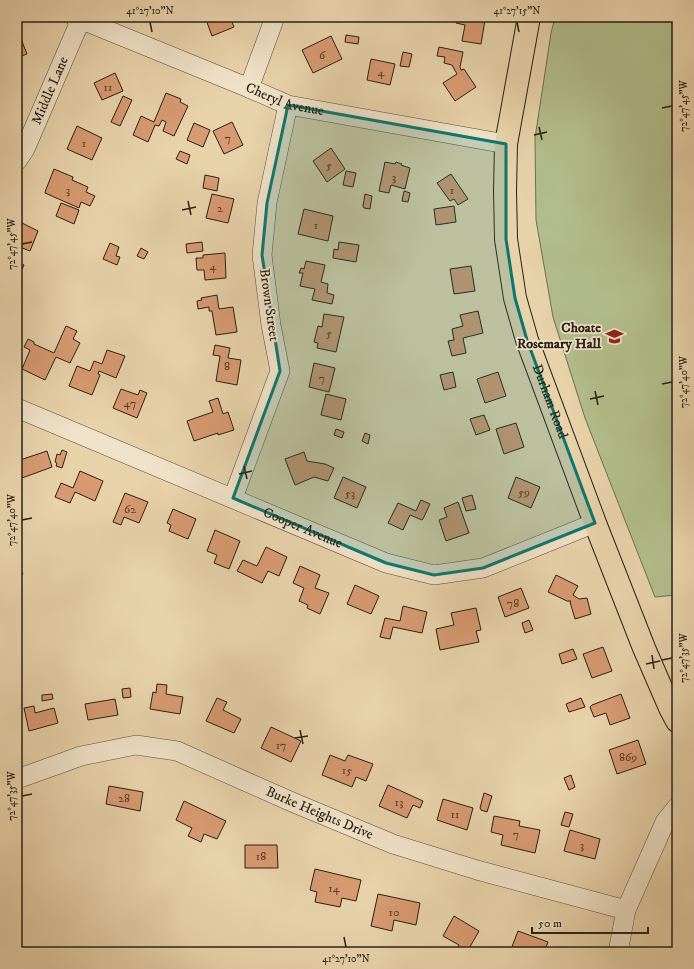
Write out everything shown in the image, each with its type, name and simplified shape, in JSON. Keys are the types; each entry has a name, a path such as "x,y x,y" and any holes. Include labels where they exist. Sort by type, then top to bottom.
{"main road":[{"name":"Durham Road","path":"529,17 506,144 506,239 515,298 527,340 595,523 644,648 677,721"}],"street":[{"path":"249,88 275,17"},
{"name":"Cheryl Avenue","path":"78,18 288,105 506,144"},
{"name":"Middle Lane","path":"17,161 25,149 78,18"},
{"name":"Brown Street","path":"233,498 280,371 271,325 262,255 267,203 288,105"},
{"name":"Cooper Avenue","path":"17,408 386,563 434,575 483,568 595,523"},
{"name":"Burke Heights Drive","path":"17,779 81,756 136,746 177,751 292,802 393,844 477,870 626,910"},
{"path":"618,952 626,910 665,822 677,807"}],"highlighted area":[{"path":"288,105 506,144 506,239 515,298 527,340 595,523 483,568 434,575 386,563 233,498 280,371 262,255 267,203"}],"green space":[{"name":"Choate Rosemary Hall","path":"555,17 677,17 677,595 655,597 585,418 553,317 536,220 535,138 551,33"}],"building":[{"path":"205,17 230,17 234,27 212,36"},
{"path":"320,17 345,17 344,19 340,18 339,22 320,19"},
{"path":"457,17 485,20 481,44 462,41 465,25 456,23"},
{"path":"17,34 19,34 27,54 17,58"},
{"path":"346,35 359,37 358,44 345,42"},
{"path":"331,36 342,59 313,73 302,50"},
{"path":"439,47 463,52 460,67 461,70 464,69 476,87 455,101 443,83 457,74 452,65 444,63 445,57 437,56"},
{"path":"403,52 412,54 409,67 400,66"},
{"path":"371,59 395,64 390,85 367,80"},
{"path":"115,73 123,91 102,100 94,83"},
{"path":"166,93 181,99 180,102 188,106 174,136 163,131 166,122 162,120 159,126 155,125 148,142 133,135 141,116 154,122"},
{"path":"123,96 132,100 120,126 111,122"},
{"path":"232,122 243,145 224,154 213,131"},
{"path":"194,123 210,130 203,147 187,140"},
{"path":"77,126 102,138 92,160 67,149"},
{"path":"331,148 345,169 327,182 313,161"},
{"path":"180,151 190,155 187,164 176,159"},
{"path":"385,162 395,164 396,162 410,168 405,189 391,185 389,193 379,191"},
{"path":"54,169 73,177 72,180 88,187 86,192 95,196 90,206 81,202 79,208 45,193"},
{"path":"346,171 356,173 353,187 343,185"},
{"path":"451,174 468,199 458,205 454,199 450,201 437,183"},
{"path":"205,175 219,178 217,191 203,188"},
{"path":"404,191 410,193 408,202 402,201"},
{"path":"212,194 234,199 228,223 206,218"},
{"path":"365,194 372,196 370,209 364,208 363,206"},
{"path":"61,203 79,210 74,224 56,216"},
{"path":"454,206 456,222 436,225 434,209"},
{"path":"304,209 333,216 328,241 298,234"},
{"path":"22,223 38,231 30,251 17,246 17,234"},
{"path":"202,242 203,251 187,253 186,244"},
{"path":"339,242 359,245 356,262 333,258 334,249 338,250"},
{"path":"110,243 119,247 116,256 120,257 117,265 103,259"},
{"path":"141,248 148,252 144,259 137,256"},
{"path":"225,253 226,278 205,280 204,270 197,270 196,258 203,258 203,255"},
{"path":"306,261 325,265 321,282 328,284 327,293 334,295 332,304 312,300 315,289 300,286 303,273 299,273 301,268 304,269"},
{"path":"17,262 24,265 17,280"},
{"path":"471,266 475,291 454,294 450,269"},
{"path":"217,295 219,309 233,307 237,332 216,335 212,311 209,311 209,307 198,309 197,301 202,300 201,298"},
{"path":"478,311 483,333 463,338 466,353 452,356 448,341 454,340 452,329 463,326 460,315"},
{"path":"324,314 344,317 336,352 317,348 318,343 314,342 318,326 322,327"},
{"path":"66,326 77,331 73,339 80,343 70,363 56,357 45,380 22,369 30,350 24,347 28,339 34,342 34,344 54,353"},
{"path":"215,345 230,348 228,358 241,360 237,385 216,381 220,356 213,355"},
{"path":"107,350 125,356 116,378 99,371 98,374 100,375 92,395 69,386 77,366 90,371 94,361 102,364"},
{"path":"314,363 335,368 329,392 309,387"},
{"path":"453,372 456,387 444,390 440,375"},
{"path":"498,372 506,396 485,403 477,379"},
{"path":"121,389 138,395 140,390 147,393 137,418 113,408"},
{"path":"326,394 346,399 341,420 321,415"},
{"path":"218,398 223,414 228,412 234,430 218,435 218,433 194,441 187,421 213,412 209,401"},
{"path":"484,415 490,430 476,435 470,419"},
{"path":"516,423 524,447 504,454 496,429"},
{"path":"336,429 344,432 342,438 334,435"},
{"path":"365,433 370,435 368,444 362,441"},
{"path":"62,450 67,452 62,468 56,466 57,463 55,462 57,454 60,455"},
{"path":"47,451 52,467 22,478 17,461"},
{"path":"304,452 307,461 325,464 334,468 328,481 314,477 295,485 285,459"},
{"path":"80,471 103,481 95,501 75,492 70,503 55,497 61,483 73,488"},
{"path":"343,477 366,487 357,508 334,498"},
{"path":"516,477 540,487 531,508 508,498"},
{"path":"125,493 148,502 139,523 124,517 121,525 113,522"},
{"path":"472,495 476,509 466,511 462,498"},
{"path":"421,500 430,504 422,520 410,515 403,530 388,523 398,503 416,511"},
{"path":"458,502 469,533 446,541 439,520 447,517 444,508"},
{"path":"173,509 196,519 188,539 169,531 171,525 167,523"},
{"path":"215,530 240,541 229,569 214,563 217,555 207,551"},
{"path":"266,547 287,557 279,576 268,571 262,583 237,571 243,560 257,566"},
{"path":"300,566 320,575 315,588 329,593 320,614 307,608 308,605 299,601 304,588 293,583"},
{"path":"17,569 23,573 17,583"},
{"path":"556,575 578,586 573,595 579,599 587,598 591,614 575,619 571,601 567,601 548,592"},
{"path":"355,585 379,596 371,614 347,604"},
{"path":"521,588 529,608 505,617 498,597"},
{"path":"403,606 427,612 422,633 393,627 390,639 380,637 385,618 400,621"},
{"path":"476,608 481,630 476,631 479,642 440,650 436,629 454,625 451,613"},
{"path":"529,620 533,630 525,633 522,623"},
{"path":"603,647 612,671 592,678 583,654"},
{"path":"573,649 577,659 562,664 559,654"},
{"path":"157,684 167,685 166,694 183,697 180,714 150,709 153,692 156,693"},
{"path":"130,688 131,697 123,698 122,689"},
{"path":"52,694 53,699 42,701 42,695"},
{"path":"621,694 630,718 610,725 606,713 594,717 590,707 592,705"},
{"path":"217,698 227,702 223,710 241,719 234,733 206,721"},
{"path":"581,698 585,707 569,712 566,704"},
{"path":"115,699 118,715 88,720 85,704"},
{"path":"34,706 35,713 54,708 58,723 29,731 24,708"},
{"path":"271,727 301,741 291,762 261,748"},
{"path":"638,740 646,764 617,774 609,750"},
{"path":"330,755 345,761 348,755 373,764 366,781 356,777 352,787 322,775"},
{"path":"571,775 575,787 569,790 564,778"},
{"path":"388,785 423,801 420,808 413,805 407,818 379,806"},
{"path":"109,786 143,792 140,811 106,804"},
{"path":"484,793 492,796 487,812 481,810 480,808"},
{"path":"443,799 473,808 467,830 437,820"},
{"path":"184,801 226,821 217,839 204,834 201,842 188,836 192,828 176,820"},
{"path":"565,812 573,814 569,827 561,825"},
{"path":"494,816 520,821 519,826 540,830 535,853 501,845 503,835 491,832"},
{"path":"570,830 600,839 595,859 564,851"},
{"path":"245,845 277,845 278,868 245,868"},
{"path":"315,869 361,880 356,901 342,898 340,907 315,902 317,892 310,890"},
{"path":"378,894 420,903 416,925 394,920 392,931 371,926"},
{"path":"454,916 479,931 467,952 455,952 459,945 443,936"},
{"path":"518,931 548,942 544,952 510,952"}],"place":[{"name":"Choate Rosemary Hall","path":"614,336"}]}
